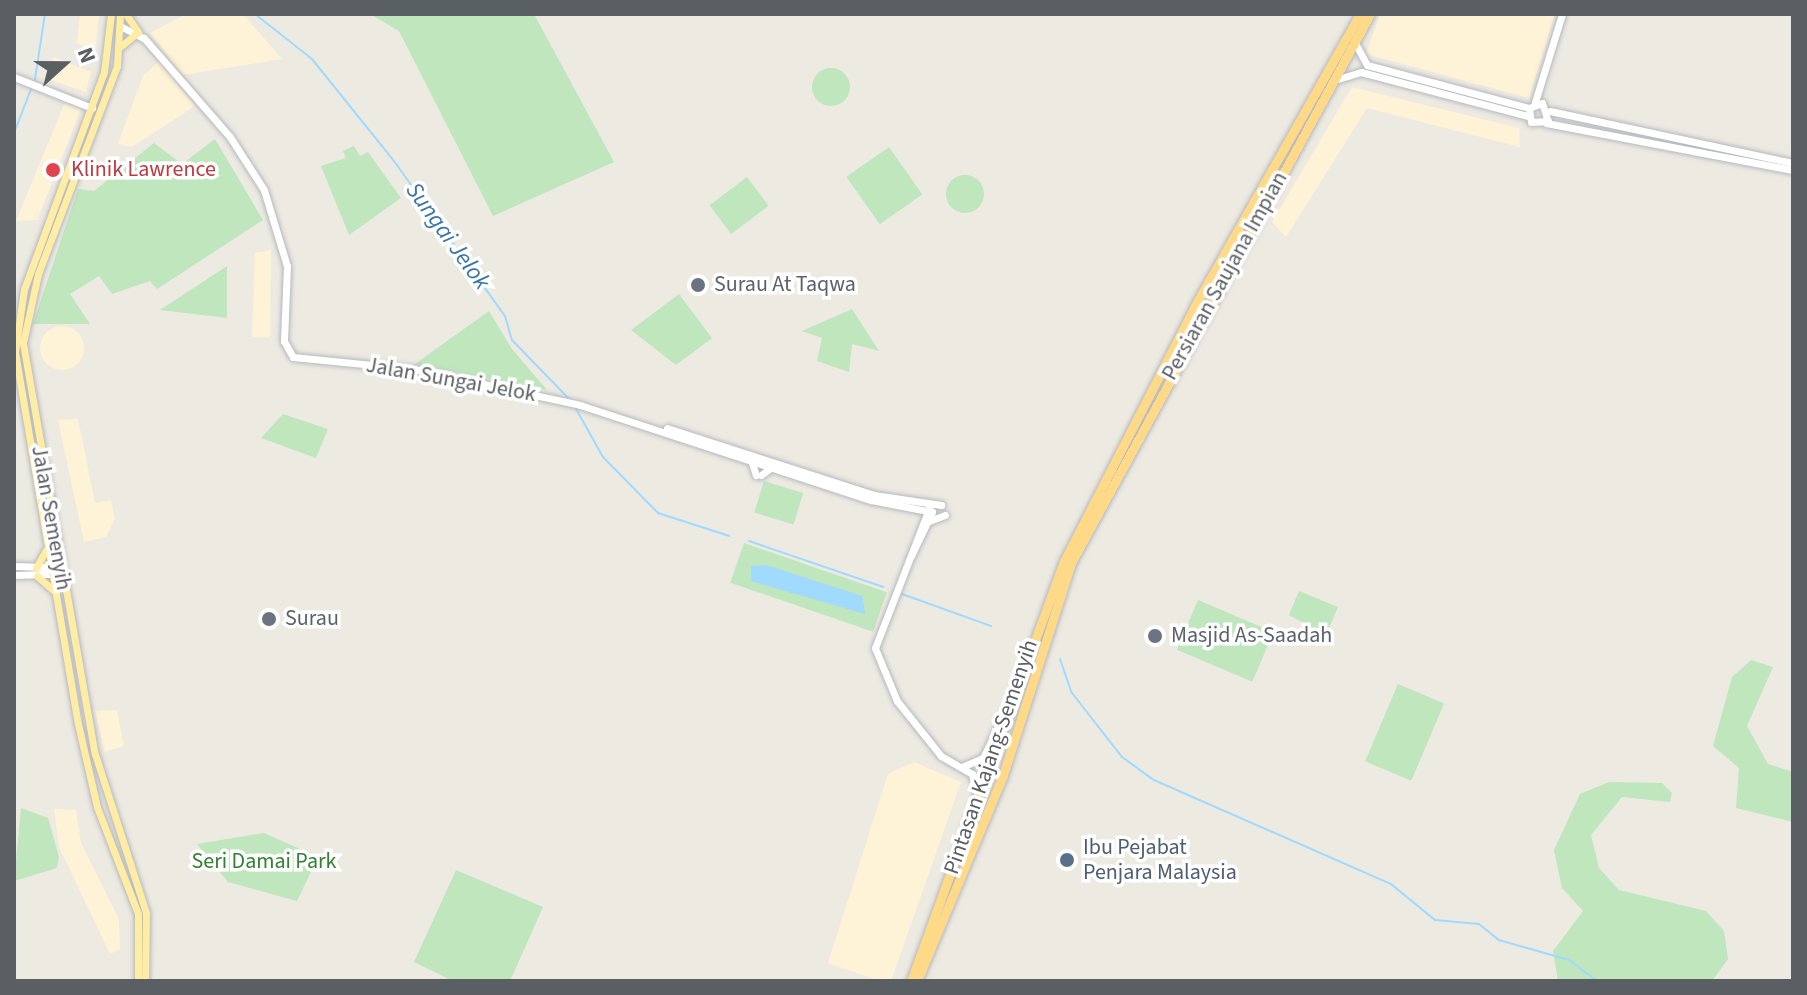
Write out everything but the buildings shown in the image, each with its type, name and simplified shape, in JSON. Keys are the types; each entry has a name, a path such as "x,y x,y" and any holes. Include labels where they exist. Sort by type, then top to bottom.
{"highway":[{"name":"Persiaran Saujana Impian","path":"1079,537 1360,14"},
{"name":"Persiaran Saujana Impian","path":"1079,537 1289,159 1338,79 1370,14"},
{"name":"Pintasan Kajang-Semenyih","path":"911,981 1003,716 1079,537"},
{"name":"Pintasan Kajang-Semenyih","path":"917,981 1003,775 1067,562"},
{"path":"1012,748 997,747 1014,687"},
{"path":"982,779 994,764 1003,775"}],"main road":[{"name":"Jalan Semenyih","path":"116,14 120,26 118,52 107,97 38,274 24,329 24,369 95,754 146,913 145,981"},
{"name":"Jalan Semenyih","path":"116,14 92,108 24,289 16,330 46,542 97,807 138,914 138,981"},
{"path":"118,52 138,32 126,14"},
{"path":"108,55 120,26"},
{"path":"92,141 92,108 107,97"},
{"path":"52,521 53,570 67,609"},
{"path":"46,542 36,572 56,592"}],"street":[{"path":"1530,109 1544,90 1562,14"},
{"name":"Jalan Sungai Jelok","path":"120,26 138,32 150,45 230,137 264,190 287,266 290,355 414,369 580,405 667,428 753,458 772,464 913,508 930,509 941,505 874,495 772,464"},
{"path":"1356,45 1367,65 1530,109"},
{"path":"1338,79 1361,72 1793,163"},
{"path":"14,77 92,108"},
{"path":"1544,90 1548,109 1546,123"},
{"path":"1530,109 1535,125 1546,123 1793,170"},
{"path":"767,450 772,464 759,475 753,458 767,450"},
{"path":"917,499 930,509 878,633 877,662 930,745 964,766 977,793"},
{"path":"913,508 924,522"},
{"path":"924,522 945,515"},
{"path":"14,566 36,572"},
{"path":"14,575 53,570"},
{"path":"964,766 983,758 1003,716"}],"shaded area":[{"path":"80,14 99,14 95,53 77,43"},
{"path":"186,14 243,14 282,59 183,75 150,33"},
{"path":"1380,14 1555,14 1529,98 1366,54"},
{"path":"53,57 91,72 86,92 48,79"},
{"path":"159,61 195,106 132,147 118,144 143,76"},
{"path":"1352,87 1519,128 1520,147 1367,108 1286,237 1272,222"},
{"path":"66,100 82,107 37,220 16,221"},
{"path":"271,250 270,337 252,337 255,253"},
{"path":"62,326 77,333 84,348 77,363 62,370 47,363 40,348 47,333"},
{"path":"78,419 95,503 111,500 115,519 106,537 84,542 58,420"},
{"path":"117,710 124,746 105,752 95,711"},
{"path":"914,762 961,782 891,981 880,981 828,963 888,774"},
{"path":"54,809 76,810 81,843 119,919 120,949 110,954 59,847"}],"green space":[{"path":"370,14 534,14 614,162 493,216 399,31"},
{"path":"831,68 845,73 850,87 845,101 831,106 817,101 812,87 817,73"},
{"path":"215,139 263,220 157,289 150,281 112,294 99,276 70,294 90,324 33,324 78,189 94,191 154,143 182,164"},
{"path":"354,146 360,156 368,152 401,198 349,235 321,166 346,158 343,151"},
{"path":"889,147 922,195 880,224 846,177"},
{"path":"965,175 978,181 984,194 978,207 965,213 952,207 946,194 952,181"},
{"path":"747,177 769,206 731,234 709,205"},
{"path":"227,266 227,318 160,310"},
{"path":"679,294 712,338 676,365 631,330"},
{"path":"852,309 879,351 852,344 849,372 817,361 822,338 802,331"},
{"path":"489,311 512,349 547,390 415,364"},
{"path":"283,414 328,429 316,458 261,438"},
{"path":"764,481 803,493 794,525 754,513"},
{"path":"744,543 887,592 873,632 730,583"},
{"path":"1299,591 1338,607 1326,635 1289,615"},
{"path":"1198,600 1273,632 1252,682 1177,650"},
{"path":"1751,660 1773,667 1747,726 1768,764 1793,772 1793,822 1736,808 1739,768 1713,746 1732,677"},
{"path":"1398,684 1444,704 1411,781 1365,761"},
{"path":"1609,782 1662,783 1672,793 1670,802 1622,797 1591,835 1599,868 1619,890 1706,911 1724,931 1728,959 1712,981 1558,981 1553,951 1583,911 1562,888 1554,850 1580,794"},
{"path":"21,808 48,818 59,857 57,868 14,881"},
{"name":"Seri Damai Park","path":"264,833 318,857 297,901 228,882 197,844"},
{"path":"456,870 543,907 510,981 453,981 414,962"}],"water":[{"path":"766,565 862,596 865,614 751,581 751,566"}],"waterway":[{"path":"14,133 35,79 45,14"},
{"name":"Sungai Jelok","path":"255,14 312,59 394,161 505,316 512,340 572,402"},
{"path":"575,407 603,457 658,513 729,536"},
{"path":"749,541 883,587"},
{"path":"902,594 991,626"},
{"path":"1060,659 1072,693 1122,757 1154,780 1391,884 1435,920 1479,924 1499,940 1569,960 1597,981"}],"place":[{"name":"Klinik Lawrence","path":"53,170"},
{"name":"Surau At Taqwa","path":"698,285"},
{"name":"Surau","path":"269,619"},
{"name":"Masjid As-Saadah","path":"1155,636"},
{"name":"Ibu Pejabat Penjara Malaysia","path":"1067,860"}]}
